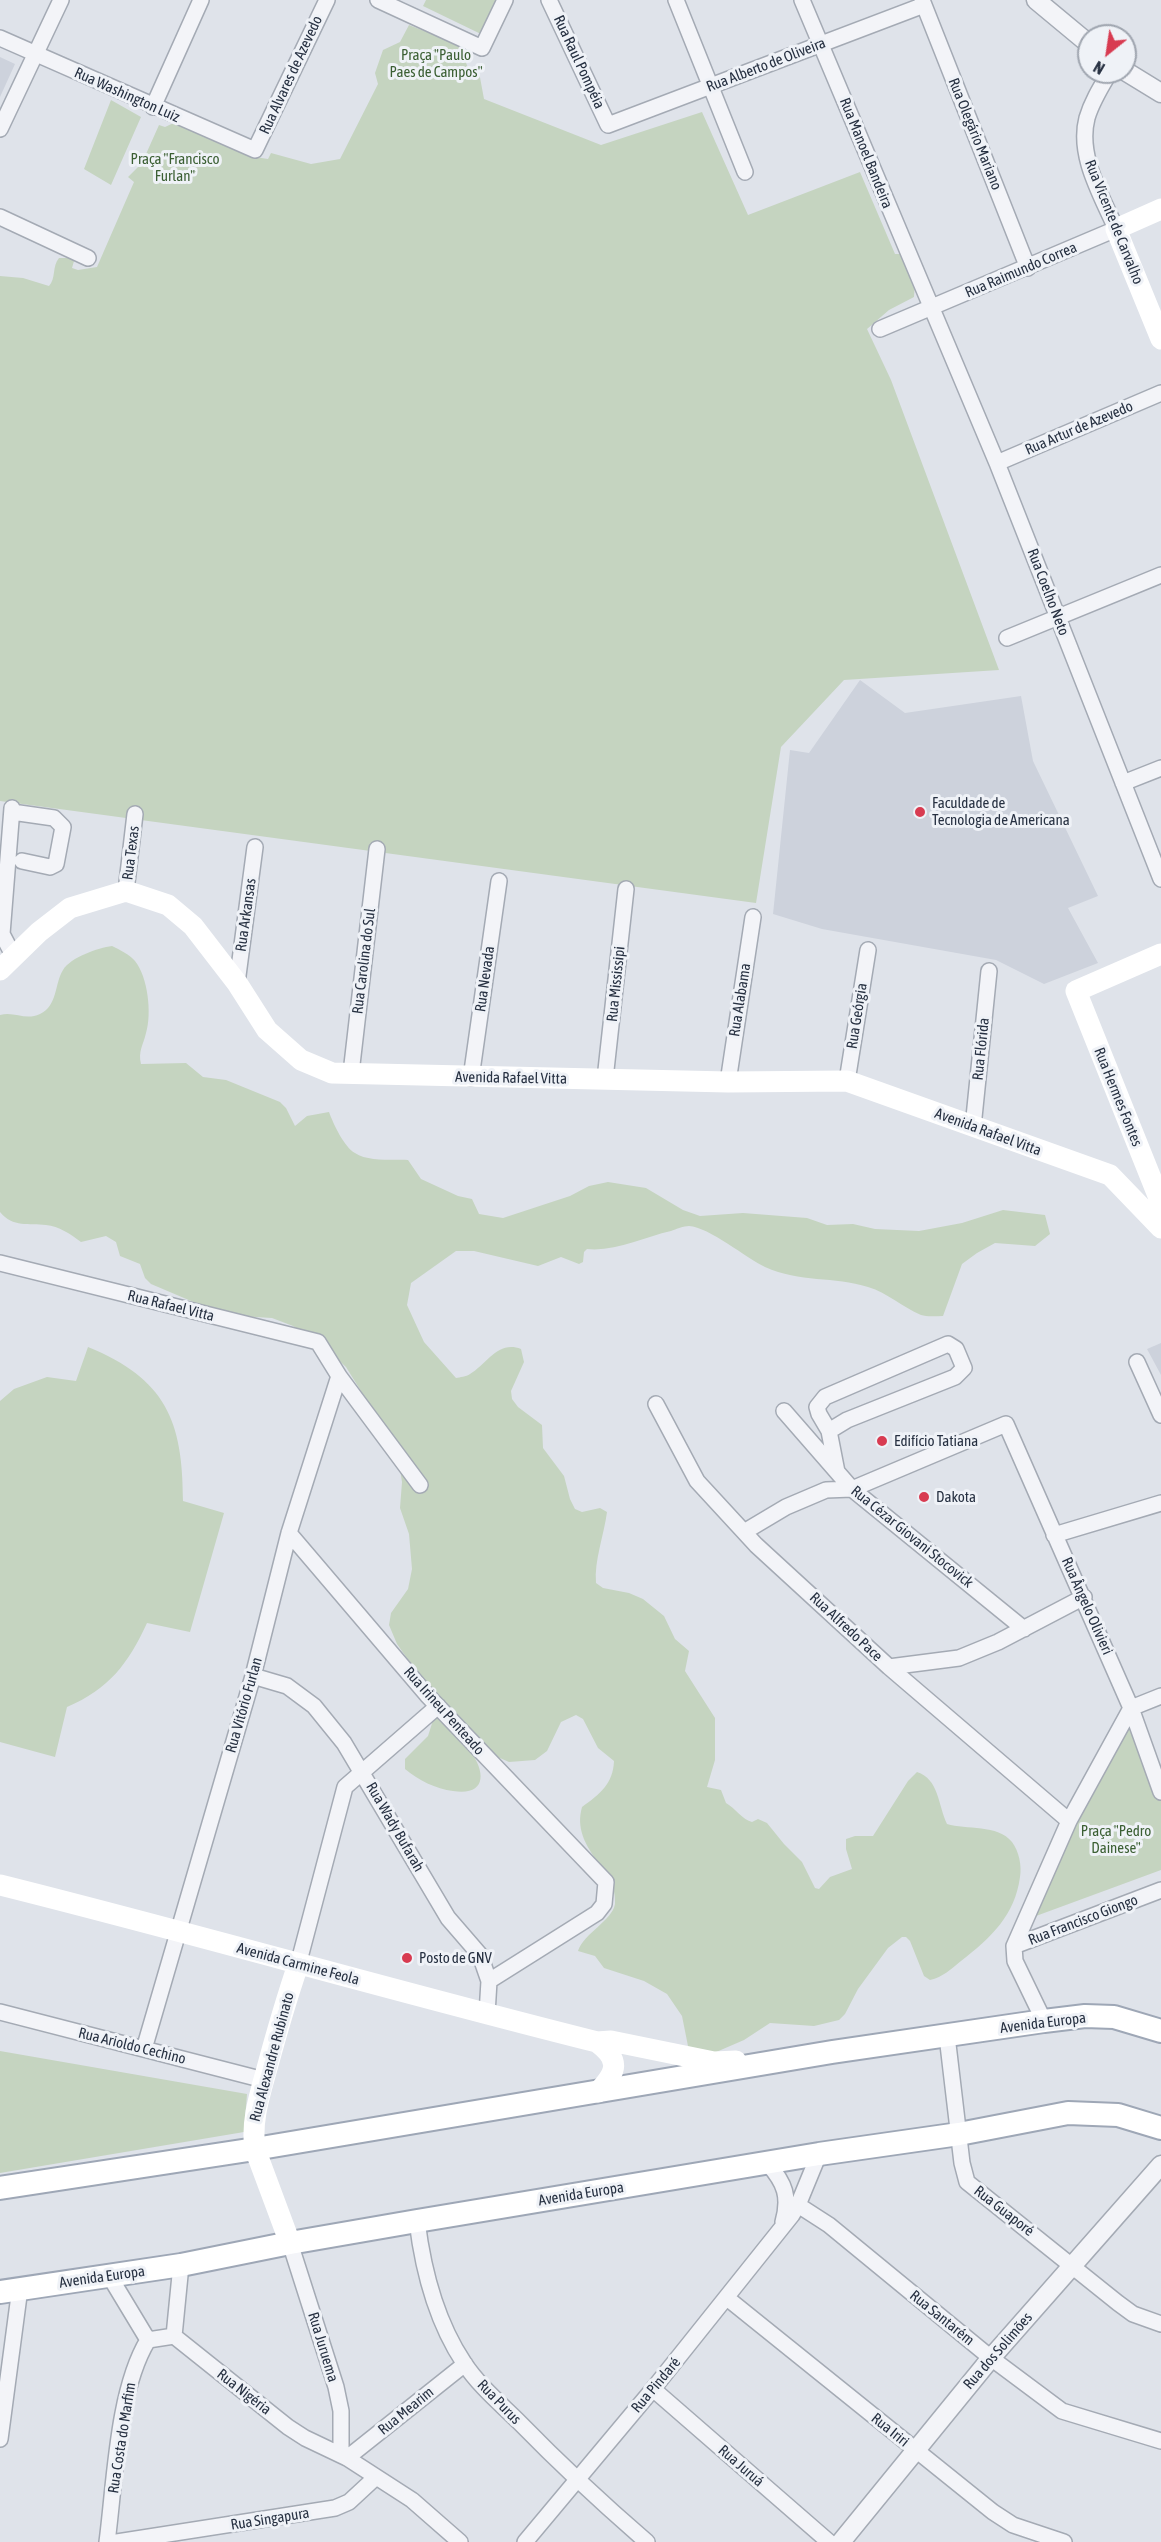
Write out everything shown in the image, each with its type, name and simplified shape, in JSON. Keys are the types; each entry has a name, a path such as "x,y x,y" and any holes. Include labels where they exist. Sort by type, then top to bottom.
{"main road":[{"name":"Rua Raimundo Correa","path":"1116,229 1161,209"},
{"name":"Rua Vicente de Carvalho","path":"1116,229 1161,339"},
{"path":"7,964 39,932 70,908 126,891"},
{"name":"Avenida Rafael Vitta","path":"126,891 168,905 193,926 237,983 267,1030 301,1060 332,1073 471,1078 728,1082 847,1081 1110,1175 1161,1228"},
{"name":"Rua Hermes Fontes","path":"1161,954 1076,991 1161,1203"},
{"path":"1110,1175 1142,1157"},
{"name":"Avenida Carmine Feola","path":"0,1885 179,1930 298,1965 597,2042 611,2041 714,2062 741,2061 753,2066"},
{"name":"Rua Alexandre Rubinato","path":"290,2243 255,2149 253,2134 264,2080 298,1965"},
{"name":"Avenida Europa","path":"0,2188 1044,2021 1085,2016 1114,2017 1161,2031"},
{"path":"597,2042 609,2051 614,2061 614,2070 598,2092"},
{"name":"Avenida Europa","path":"10,2290 110,2277 417,2221 819,2154 959,2134 1076,2113 1118,2115 1161,2128"}],"street":[{"path":"0,129 61,0"},
{"path":"153,107 201,0"},
{"name":"Rua Alvares de Azevedo","path":"255,150 327,0"},
{"path":"378,0 482,48 505,0"},
{"name":"Rua Raul Pompéia","path":"549,0 608,125"},
{"path":"676,0 745,172"},
{"name":"Rua Manoel Bandeira","path":"802,0 930,308"},
{"path":"1036,0 1077,34"},
{"name":"Rua Alberto de Oliveira","path":"608,125 923,3"},
{"name":"Rua Olegário Mariano","path":"923,3 1028,268"},
{"name":"Rua Washington Luiz","path":"0,38 255,150"},
{"path":"1137,78 1161,93"},
{"name":"Rua Vicente de Carvalho","path":"1104,84 1090,110 1085,143 1092,173 1116,229"},
{"path":"0,218 88,258"},
{"name":"Rua Raimundo Correa","path":"880,329 1116,229"},
{"name":"Rua Coelho Neto","path":"930,308 998,463 1161,879"},
{"name":"Rua Artur de Azevedo","path":"998,463 1161,393"},
{"path":"1007,638 1161,575"},
{"path":"1123,783 1161,768"},
{"path":"7,964 2,934 12,810 54,818 63,827 56,864 50,867 22,861"},
{"name":"Rua Texas","path":"126,891 135,814"},
{"name":"Rua Arkansas","path":"237,983 255,847"},
{"name":"Rua Carolina do Sul","path":"351,1073 377,849"},
{"name":"Rua Nevada","path":"471,1078 499,881"},
{"name":"Rua Mississipi","path":"605,1080 626,889"},
{"name":"Rua Alabama","path":"728,1082 753,917"},
{"name":"Rua Geórgia","path":"847,1081 868,950"},
{"name":"Rua Flórida","path":"973,1127 989,971"},
{"name":"Rua Rafael Vitta","path":"0,1263 318,1342 420,1485"},
{"path":"829,1431 847,1420 955,1377 964,1368 956,1349 948,1344 825,1397 817,1407 829,1431 837,1472"},
{"path":"1137,1362 1161,1415"},
{"name":"Rua Vitório Furlan","path":"144,2049 253,1676 289,1533 336,1369"},
{"name":"Rua Alfredo Pace","path":"656,1404 698,1481 744,1532 889,1667 1069,1821"},
{"name":"Rua Cézar Giovani Stocovick","path":"784,1411 852,1489 1024,1629"},
{"name":"Rua Ângelo Olivieri","path":"852,1489 1006,1424 1131,1708 1161,1792"},
{"path":"744,1532 786,1507 826,1490 852,1489"},
{"path":"1054,1535 1161,1503"},
{"name":"Rua Irineu Penteado","path":"289,1533 438,1706 606,1882 604,1904 597,1913 489,1981"},
{"path":"889,1667 959,1658 1024,1629 1084,1597"},
{"name":"Rua Wady Bufarah","path":"253,1676 287,1686 314,1706 344,1743 448,1917 480,1955 489,1981 487,2014"},
{"path":"1014,1946 1069,1821 1131,1708 1161,1696"},
{"name":"Rua Alexandre Rubinato","path":"298,1965 345,1786 363,1773 438,1706"},
{"name":"Rua Francisco Giongo","path":"1044,2021 1015,1961 1014,1946 1161,1890"},
{"name":"Rua Arioldo Cechino","path":"0,2012 264,2080"},
{"name":"Rua Guaporé","path":"947,2036 967,2182 1133,2314 1161,2324"},
{"name":"Rua Pindaré","path":"525,2542 653,2390 798,2205 819,2154"},
{"name":"Rua Pindaré","path":"768,2164 785,2187 788,2199 782,2225"},
{"name":"Rua dos Solimões","path":"841,2542 991,2358 1161,2165"},
{"name":"Rua Santarém","path":"798,2205 829,2225 991,2358 1062,2412 1161,2441"},
{"name":"Rua Purus","path":"417,2221 420,2245 435,2300 452,2342 465,2364 483,2386 576,2480 647,2542"},
{"name":"Rua Juruema","path":"290,2243 336,2387 341,2411 344,2456"},
{"path":"110,2277 148,2340 174,2336 181,2265"},
{"path":"0,2439 10,2290"},
{"name":"Rua Iriri","path":"727,2298 993,2512 1013,2525 1047,2540 1064,2542"},
{"name":"Rua Nigéria","path":"174,2336 297,2433 344,2456 412,2500 460,2542"},
{"name":"Rua Costa do Marfim","path":"107,2542 125,2405 139,2355 148,2340"},
{"name":"Rua Mearim","path":"344,2456 465,2364"},
{"name":"Rua Juruá","path":"653,2390 829,2542"},
{"name":"Rua Singapura","path":"117,2542 335,2508 349,2502 376,2477"}],"shaded area":[{"path":"0,57 15,64 0,97"},
{"name":"Faculdade de Tecnologia de Americana","path":"860,680 905,713 1021,696 1033,761 1098,896 1068,908 1098,963 1044,984 996,960 822,929 773,914 790,750 809,753"},
{"path":"1161,1343 1161,1375 1147,1349"}],"green space":[{"path":"426,0 502,0 485,36 423,6"},
{"path":"409,25 442,38 468,52 465,60 468,68 479,72 484,99 601,145 702,112 748,215 860,172 895,254 905,254 915,282 914,297 889,310 867,329 891,380 999,670 844,680 781,747 756,903 0,801 0,276 23,278 49,286 59,258 72,258 74,261 72,268 78,270 97,267 134,182 128,177 142,163 159,125 165,127 180,120 255,157 268,159 271,153 311,164 340,159 378,84 375,73 383,50 400,42"},
{"path":"111,100 141,117 111,185 84,169"},
{"path":"112,946 135,961 146,986 149,1016 140,1052 141,1064 186,1063 203,1077 226,1080 280,1102 286,1108 295,1126 307,1116 329,1112 343,1140 355,1153 374,1159 408,1160 421,1179 458,1196 472,1199 479,1214 503,1218 570,1196 589,1186 608,1182 646,1188 683,1210 700,1216 743,1213 807,1218 827,1225 853,1224 875,1229 919,1231 962,1223 1003,1210 1045,1215 1050,1234 1035,1246 995,1243 962,1264 943,1316 921,1315 868,1287 778,1272 757,1263 707,1232 689,1226 619,1246 587,1249 584,1252 583,1262 579,1264 561,1257 538,1266 474,1251 456,1251 411,1283 407,1305 424,1342 456,1378 470,1374 499,1350 513,1347 521,1349 524,1362 511,1391 512,1399 518,1407 542,1425 543,1448 564,1476 575,1509 582,1512 600,1508 607,1512 598,1557 596,1583 603,1588 629,1593 643,1599 664,1616 675,1639 689,1651 685,1671 715,1718 715,1760 707,1787 721,1790 726,1803 745,1819 752,1822 758,1819 767,1823 802,1862 815,1888 819,1889 830,1877 852,1869 846,1849 846,1839 855,1836 873,1836 908,1781 917,1772 924,1775 930,1780 937,1793 947,1824 999,1832 1012,1842 1018,1854 1021,1873 1013,1903 1000,1925 982,1944 947,1972 930,1980 924,1976 910,1941 902,1937 888,1948 839,2020 814,2026 770,2023 744,2040 700,2059 689,2051 682,2016 667,1994 644,1981 604,1968 595,1956 578,1951 586,1938 609,1916 615,1904 610,1881 588,1847 580,1822 582,1807 604,1788 611,1776 614,1761 598,1748 583,1719 576,1715 561,1722 547,1751 535,1760 509,1762 471,1748 481,1775 477,1786 472,1790 464,1792 440,1788 421,1780 405,1769 405,1759 428,1736 435,1714 421,1678 397,1644 389,1625 391,1613 408,1589 412,1569 409,1534 400,1508 402,1482 399,1463 387,1433 346,1367 321,1344 293,1326 272,1318 224,1315 151,1284 145,1278 140,1264 120,1256 116,1242 106,1236 81,1242 55,1227 16,1223 0,1212 0,1015 30,1017 40,1014 53,1000 60,976 67,965 85,954"},
{"path":"88,1347 136,1373 165,1406 174,1426 179,1448 183,1501 224,1513 190,1632 147,1623 116,1674 95,1692 67,1707 55,1757 0,1742 0,1401 14,1389 47,1377 76,1381"},
{"name":"Praça \"Pedro Dainese\"","path":"1130,1719 1161,1801 1161,1870 1036,1916 1075,1823"},
{"path":"0,2051 247,2094 244,2132 0,2173"}],"place":[{"name":"Faculdade de Tecnologia de Americana","path":"920,812"},
{"name":"Edifício Tatiana","path":"882,1441"},
{"name":"Dakota","path":"924,1497"},
{"name":"Posto de GNV","path":"407,1958"}],"park label":[{"name":"Praça \"Paulo Paes de Campos\"","path":"436,64"},
{"name":"Praça \"Francisco Furlan\"","path":"175,168"}]}
